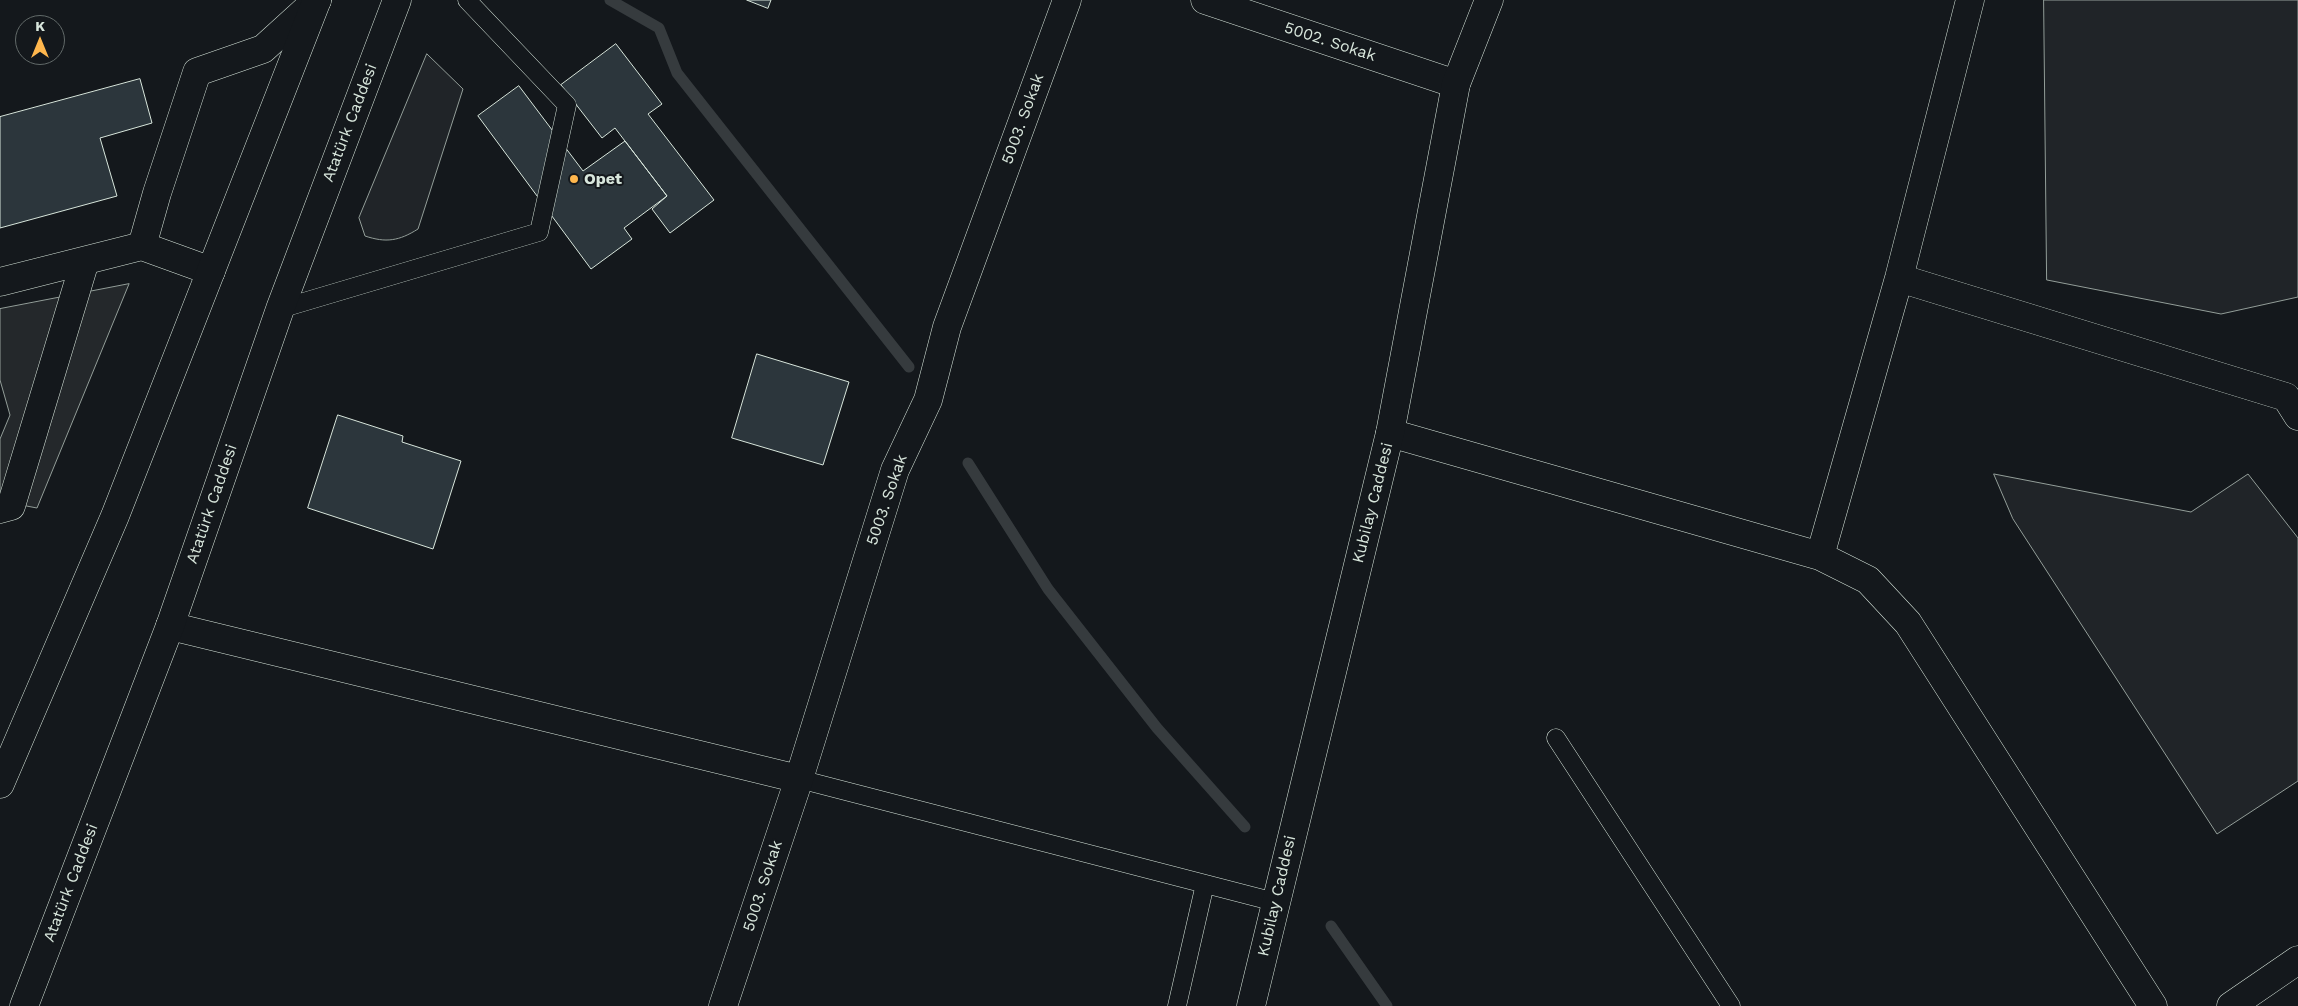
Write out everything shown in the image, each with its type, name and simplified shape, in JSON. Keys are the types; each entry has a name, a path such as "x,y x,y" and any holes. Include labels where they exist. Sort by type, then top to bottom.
{"main road":[{"path":"142,246 196,72 263,49 317,0"},
{"path":"0,784 115,516 317,0"},
{"name":"Atatürk Caddesi","path":"24,1006 170,626 280,309 397,0"},
{"name":"5003. Sokak","path":"724,1006 799,779 895,470 928,400 947,327 1067,0"},
{"name":"5002. Sokak","path":"1204,0 1456,84"},
{"name":"Kubilay Caddesi","path":"1251,1006 1390,433 1456,84 1489,0"},
{"path":"1820,556 1899,278 1970,0"},
{"path":"0,282 142,246 211,272"},
{"path":"0,509 11,506 85,261"},
{"path":"1899,278 2294,401"},
{"path":"1390,433 1820,556 1868,580 1908,623 2153,1006"},
{"path":"170,626 799,779"},
{"path":"2231,1006 2298,960"}],"lane":[{"path":"280,309 539,232 567,105 467,0"},
{"path":"1556,738 1731,1006"},
{"path":"799,779 1275,902"},
{"path":"1177,1006 1205,884"}],"shaded area":[{"path":"2044,0 2298,0 2298,297 2221,314 2047,280"},
{"path":"427,54 463,89 418,229 392,240 379,240 365,236 359,218"},
{"path":"129,284 37,508 0,501 0,439 10,415 0,380 0,309"},
{"path":"1994,474 2191,512 2248,474 2298,538 2298,781 2217,834 2013,519"}],"building":[{"path":"747,0 771,0 768,8"},
{"path":"616,44 662,104 648,114 714,200 670,233 652,209 667,196 615,128 602,138 561,85"},
{"path":"140,79 152,123 100,138 117,196 0,228 0,117"},
{"path":"519,86 583,171 625,141 667,196 624,228 632,239 591,269 478,116"},
{"path":"757,354 849,382 823,465 732,438"},
{"path":"338,415 403,436 402,442 461,461 433,549 308,508"}],"waterway":[{"path":"610,0 659,28 677,73 909,367"},
{"path":"968,463 1048,589 1157,728 1245,827"},
{"path":"1331,926 1387,1006"}],"place":[{"name":"Opet","path":"574,179"}]}
